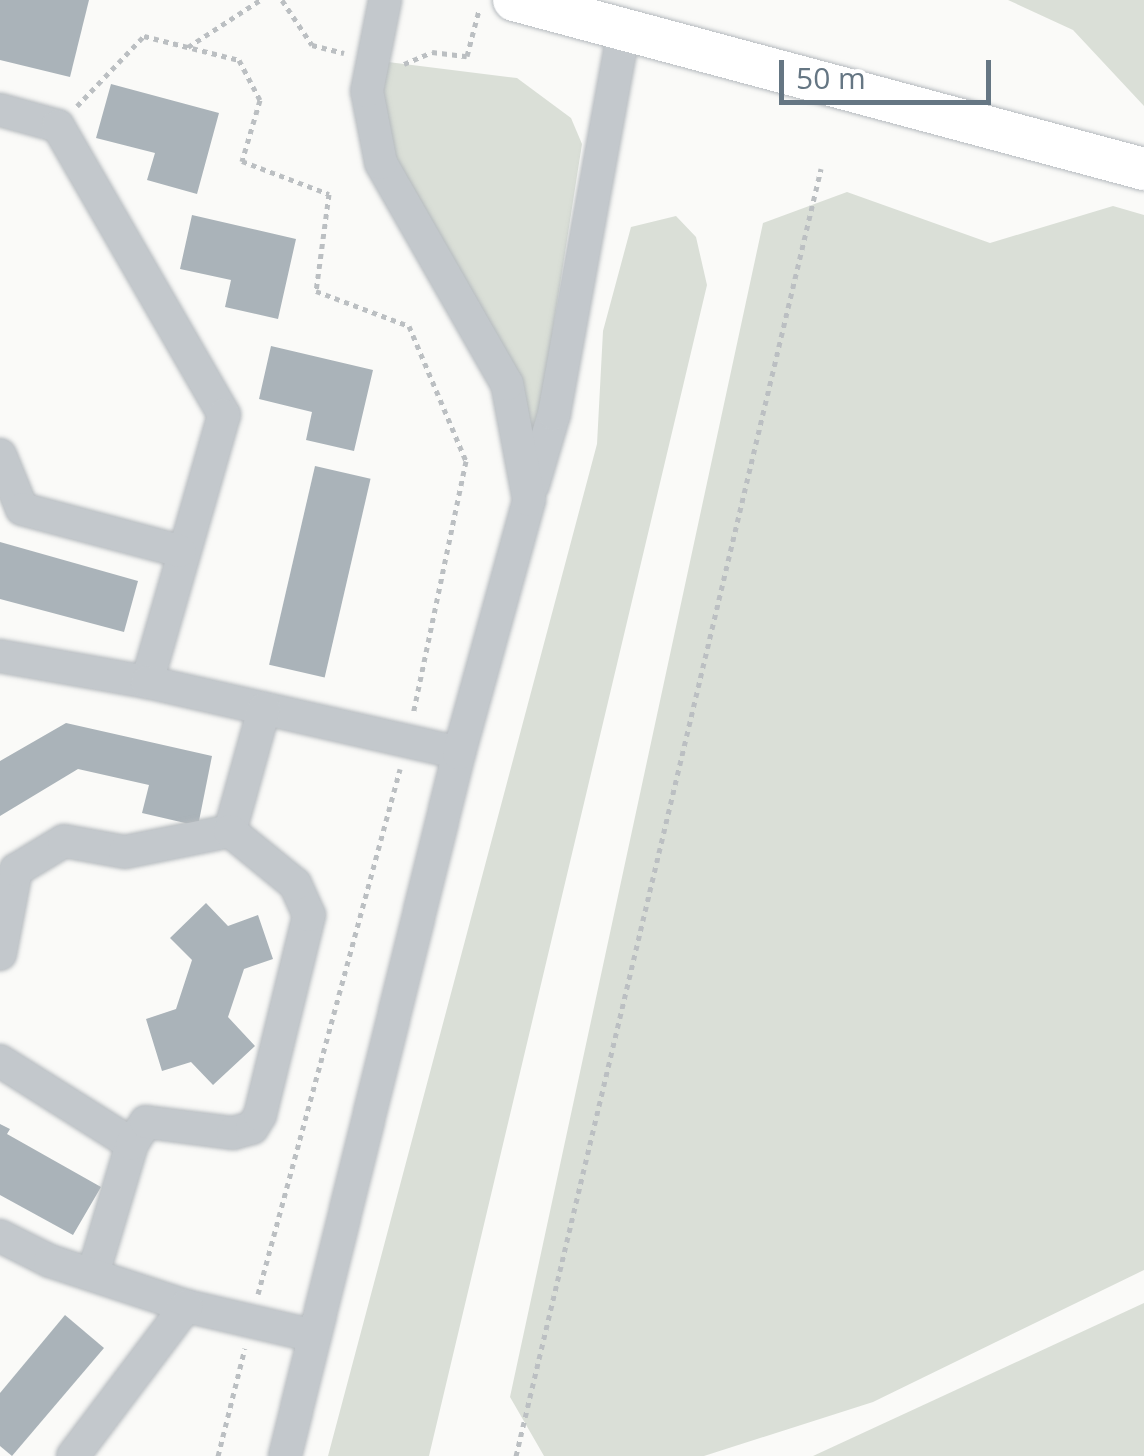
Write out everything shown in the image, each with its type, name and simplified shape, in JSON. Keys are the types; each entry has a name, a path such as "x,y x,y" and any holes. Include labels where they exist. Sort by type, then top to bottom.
{"main road":[{"path":"514,0 1144,169"}],"street":[{"path":"385,0 368,91 381,163 507,384 529,500"},
{"path":"285,1456 459,753 554,414 618,27"},
{"path":"0,110 58,126 224,415 180,552 147,682"},
{"path":"0,455 22,509 180,552"},
{"path":"0,656 147,682 459,753"},
{"path":"230,831 264,709"},
{"path":"0,954 16,870 64,841 124,852 230,831"},
{"path":"93,1274 132,1144 146,1122 233,1133 252,1128 260,1114 309,915 295,884 230,831"},
{"path":"0,1061 132,1144"},
{"path":"0,1236 186,1306 314,1336"},
{"path":"73,1456 186,1306"}],"path":[{"path":"188,47 260,0"},
{"path":"282,0 306,34"},
{"path":"58,126 144,36 240,60 260,100 242,161 328,194 316,291 410,326 466,461 408,742 251,1320 218,1456"},
{"path":"516,1456 822,169"}],"shaded area":[{"path":"1008,0 1144,0 1144,106 1073,30"},
{"path":"372,60 517,78 571,118 582,144 536,438 411,223"},
{"path":"847,192 990,243 1113,206 1144,215 1144,1270 873,1402 704,1456 544,1456 510,1397 763,223"},
{"path":"676,216 696,237 707,285 429,1456 328,1456 597,444 603,331 631,227"},
{"path":"1144,1303 1144,1456 813,1456"}],"building":[{"path":"0,0 89,0 70,77 0,60"},
{"path":"111,84 219,113 197,194 147,180 155,153 96,138"},
{"path":"192,215 296,239 278,319 225,307 231,280 180,269"},
{"path":"271,346 373,370 354,451 306,440 312,412 259,399"},
{"path":"315,466 371,479 325,678 269,665"},
{"path":"0,542 138,581 124,632 0,599"},
{"path":"66,723 212,756 198,826 142,813 149,785 78,769 0,816 0,761"},
{"path":"206,903 228,926 258,915 273,959 244,969 228,1017 255,1046 213,1085 191,1062 162,1071 146,1019 176,1009 192,960 170,938"},
{"path":"0,1124 10,1129 7,1134 101,1187 73,1235 0,1195"},
{"path":"65,1315 104,1348 12,1456 0,1446 0,1393"}]}
